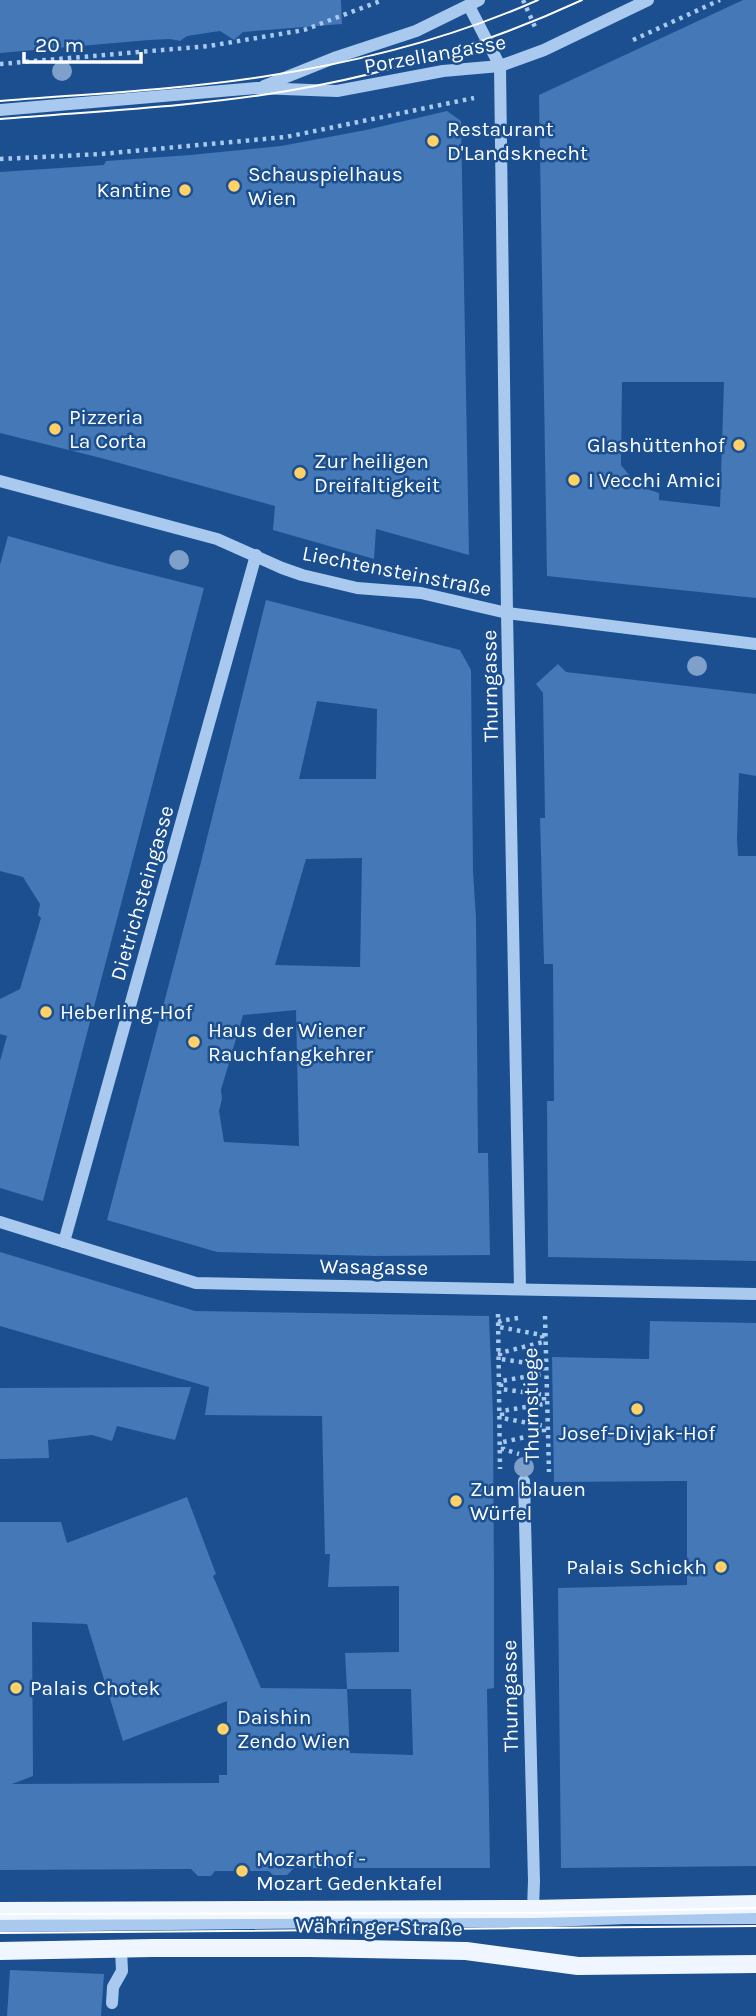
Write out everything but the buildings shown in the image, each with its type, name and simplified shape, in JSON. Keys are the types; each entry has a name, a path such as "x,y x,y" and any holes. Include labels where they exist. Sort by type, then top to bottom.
{"main road":[{"name":"Währinger Straße","path":"0,1911 533,1909 756,1904"},
{"name":"Währinger Straße","path":"0,1951 309,1948 466,1951 578,1966 756,1964"}],"street":[{"name":"Porzellangasse","path":"0,110 257,89 337,91 443,71 500,66 544,50 648,0"},
{"name":"Porzellangasse","path":"257,89 334,58 416,31 474,3"},
{"name":"Thurngasse","path":"474,3 500,66 520,1289"},
{"name":"Liechtensteinstraße","path":"0,481 217,540 302,575 357,588 421,593 507,613 756,644"},
{"name":"Dietrichsteingasse","path":"64,1241 256,555"},
{"name":"Wasagasse","path":"0,1222 196,1283 756,1294"},
{"name":"Thurngasse","path":"524,1481 533,1909"},
{"name":"Währinger Straße","path":"0,1926 756,1918"},
{"path":"112,2003 113,1987 122,1971 121,1949"}],"path":[{"path":"0,64 209,46 304,30 383,0"},
{"path":"520,1289 541,1308 541,1314"},
{"name":"Thurnstiege","path":"544,1306 549,1472 546,1462"},
{"name":"Thurnstiege","path":"497,1315 500,1474"},
{"name":"Thurnstiege","path":"521,1317 500,1321 499,1326 542,1335 543,1342 500,1353 500,1359 542,1365 542,1374 501,1381 502,1389 544,1395 544,1404 502,1411 502,1418 544,1426 544,1433 503,1442 503,1449 524,1455"}],"tram line":[{"path":"0,101 196,85 296,71 402,48 472,26 538,0"},
{"path":"0,119 216,101 325,84 401,66 475,43 582,0"},
{"path":"0,1914 532,1913 756,1908"},
{"path":"0,1933 756,1926"}],"place":[{"name":"Restaurant D'Landsknecht","path":"433,141"},
{"name":"Schauspielhaus Wien","path":"234,186"},
{"name":"Kantine","path":"185,190"},
{"name":"Pizzeria La Corta","path":"55,429"},
{"name":"Glashüttenhof","path":"739,445"},
{"name":"Zur heiligen Dreifaltigkeit","path":"300,473"},
{"name":"I Vecchi Amici","path":"574,480"},
{"name":"Heberling-Hof","path":"46,1012"},
{"name":"Haus der Wiener Rauchfangkehrer","path":"194,1042"},
{"name":"Josef-Divjak-Hof","path":"637,1409"},
{"name":"Zum blauen Würfel","path":"456,1501"},
{"name":"Palais Schickh","path":"721,1567"},
{"name":"Palais Chotek","path":"16,1688"},
{"name":"Daishin Zendo Wien","path":"223,1729"},
{"name":"Mozarthof - Mozart Gedenktafel","path":"242,1871"}]}
